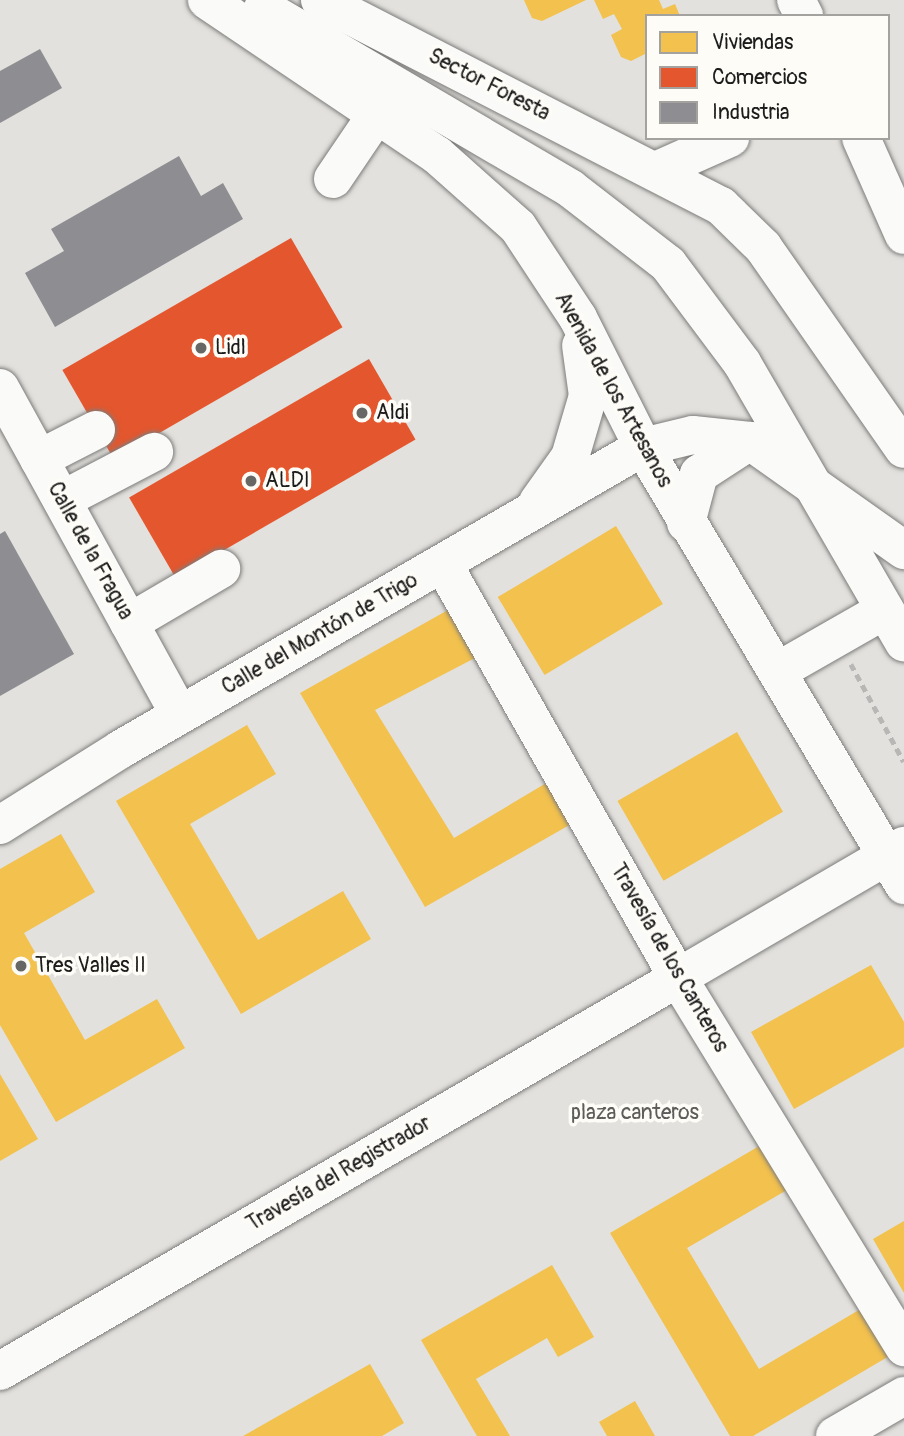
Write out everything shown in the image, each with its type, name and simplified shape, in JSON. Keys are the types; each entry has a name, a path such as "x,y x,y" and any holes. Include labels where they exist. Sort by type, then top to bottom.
{"street":[{"name":"Avenida de los Artesanos","path":"207,0 463,175 518,227 525,268 578,318 643,447 686,523 899,863"},
{"path":"249,0 571,189 668,264 742,363 904,642"},
{"name":"Sector Foresta","path":"320,0 658,170 721,206 763,247 904,449"},
{"path":"463,175 500,148 526,103"},
{"path":"333,178 377,114"},
{"path":"658,170 726,140"},
{"path":"862,140 904,235"},
{"path":"530,512 570,457 588,396 578,318"},
{"name":"Calle de la Fragua","path":"0,388 180,715"},
{"path":"39,459 96,430"},
{"name":"Calle del Montón de Trigo","path":"0,825 180,715 643,447 693,435 750,441"},
{"path":"686,523 699,474 750,441 806,477 904,550"},
{"path":"62,500 154,452"},
{"name":"Travesía de los Canteros","path":"443,564 687,973 904,1347"},
{"path":"129,622 221,569"},
{"path":"778,671 886,610"},
{"name":"Travesía del Registrador","path":"0,1371 687,973 899,863"},
{"path":"835,1436 904,1395"}],"path":[{"path":"837,638 904,762"}],"green space":[{"name":"plaza canteros","path":"0,0 904,0 904,1436 0,1436"}],"building: Viviendas":[{"path":"524,0 586,0 542,21 532,18"},
{"path":"594,0 659,0 663,9 675,4 679,14 645,14 645,54 631,61 621,57 611,35 622,29 614,14 603,19"},
{"path":"616,526 663,604 545,675 498,597"},
{"path":"448,610 475,658 375,710 454,838 548,782 573,823 425,907 300,693"},
{"path":"247,725 276,774 190,824 258,940 343,891 371,939 241,1014 116,801"},
{"path":"737,732 783,812 663,881 617,801"},
{"name":"Tres Valles II","path":"61,834 95,892 24,933 85,1040 157,999 185,1048 56,1122 0,1025 0,869"},
{"path":"871,965 904,1022 904,1047 794,1109 751,1032"},
{"path":"0,1074 38,1139 0,1161"},
{"path":"766,1142 792,1187 687,1248 759,1369 864,1307 891,1355 753,1436 730,1436 610,1233"},
{"path":"904,1221 904,1293 873,1239"},
{"path":"552,1265 594,1337 558,1357 547,1338 476,1379 510,1436 477,1436 421,1340"},
{"path":"370,1364 404,1423 382,1436 243,1436"},
{"path":"635,1401 655,1436 607,1436 599,1422"}],"building: Comercios":[{"name":"Lidl","path":"291,238 342,327 114,459 62,370"},
{"name":"ALDI","path":"369,359 416,440 176,578 129,498"}],"building: Industria":[{"path":"40,49 62,88 0,123 0,71"},
{"path":"179,156 201,196 223,183 243,219 55,327 25,273 64,251 51,229"},
{"path":"5,531 74,654 0,696 0,534"}],"place":[{"name":"Lidl","path":"201,348"},
{"name":"Aldi","path":"362,413"},
{"name":"ALDI","path":"251,481"},
{"name":"Tres Valles II","path":"21,966"}]}
